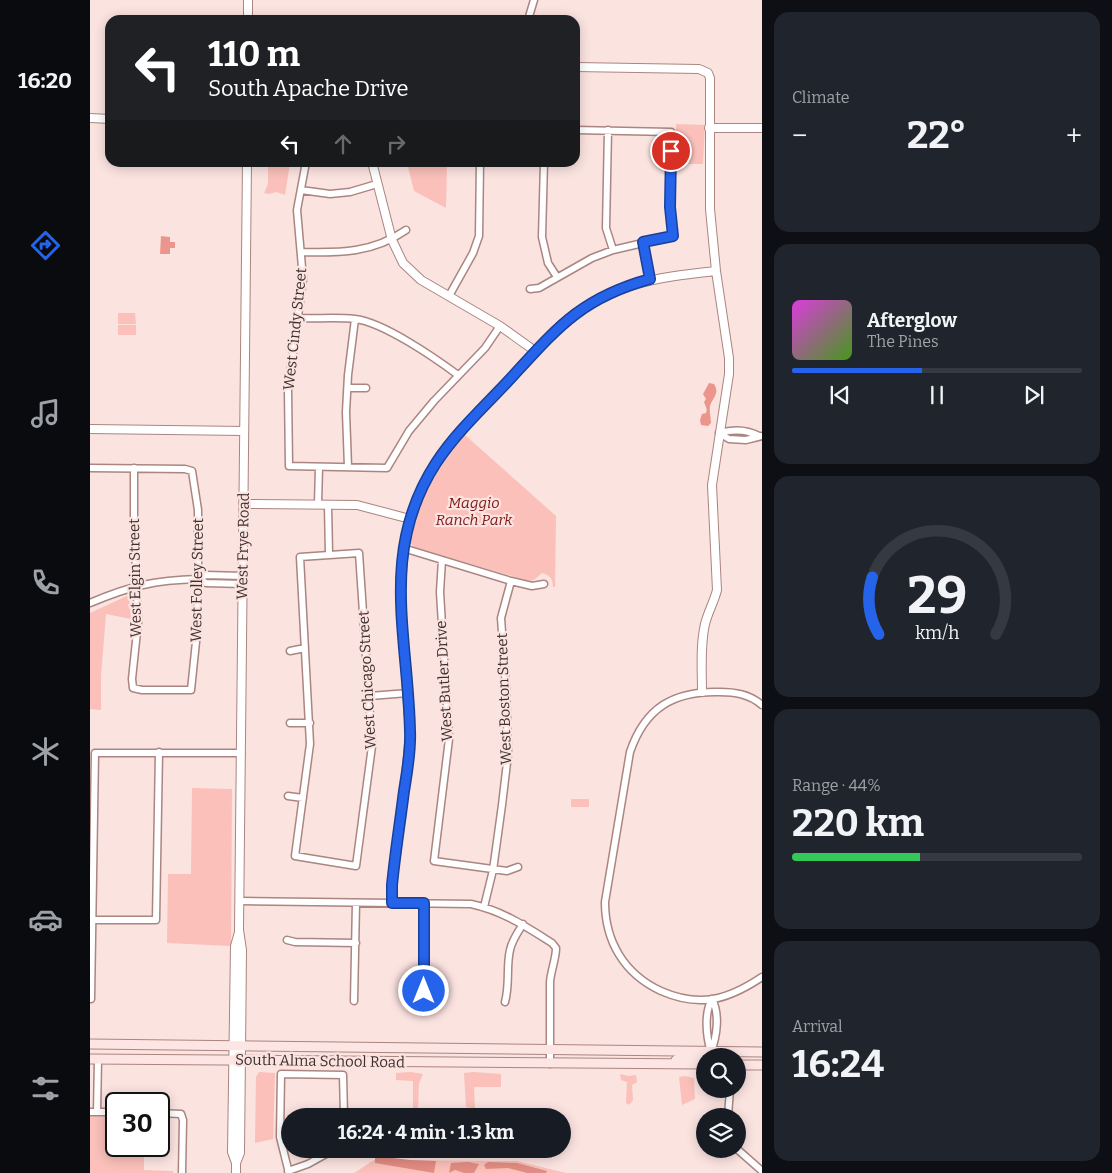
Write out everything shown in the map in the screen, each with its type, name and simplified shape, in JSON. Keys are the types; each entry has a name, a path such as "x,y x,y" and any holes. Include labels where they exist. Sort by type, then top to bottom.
{"main road":[{"name":"South Alma School Road","path":"90,1044 550,1049 696,1055"},
{"path":"746,1053 762,1052"},
{"path":"664,1064 696,1056"},
{"name":"South Alma School Road","path":"94,1059 664,1064"},
{"path":"664,1064 696,1064"},
{"path":"746,1065 762,1065"}],"street":[{"path":"248,0 248,15"},
{"path":"530,15 534,0"},
{"path":"580,67 699,69 708,73 710,83 710,209 729,366 712,485 716,590 703,635 702,692"},
{"path":"90,118 105,119"},
{"path":"709,128 762,128"},
{"path":"530,290 539,288 592,258 613,250 673,236 670,207 671,132 580,130"},
{"path":"608,130 606,228 613,250"},
{"name":"West Frye Road","path":"236,1173 236,1163 240,1153 238,1046 242,950 239,930 247,167"},
{"name":"West Cindy Street","path":"305,167 297,210 303,279 288,390 289,466 319,467"},
{"path":"373,167 392,240 403,263 421,280 500,326 535,351"},
{"path":"449,296 473,253 479,236 480,167"},
{"path":"544,167 542,237 548,263 557,277"},
{"path":"301,190 330,194 350,192 377,184"},
{"path":"301,252 338,253 365,249 392,240 406,230"},
{"path":"643,242 650,279"},
{"path":"392,903 392,885 410,733 400,590 403,548 410,519 429,476 454,439 535,351 561,325 588,304 611,292 650,279 716,271"},
{"path":"297,318 355,319 376,325 437,360 458,376"},
{"path":"348,467 346,412 355,319"},
{"path":"318,504 319,467 387,468 409,431 434,401 485,348 500,326"},
{"path":"348,388 366,388"},
{"path":"90,429 244,431"},
{"path":"720,433 731,430 751,432 760,436"},
{"path":"90,468 134,468"},
{"name":"West Folley Street","path":"133,688 142,690 191,690 197,632 198,579 198,510 192,471 185,469 134,468"},
{"name":"West Elgin Street","path":"133,688 132,679 138,622 134,468"},
{"path":"243,504 357,505 410,519"},
{"path":"288,796 303,798 310,744 300,557 329,554 328,505"},
{"path":"403,548 511,582 532,586 544,584"},
{"name":"West Chicago Street","path":"303,798 295,856 356,866 372,746 359,553 329,554"},
{"name":"West Butler Drive","path":"442,560 440,592 449,739 434,861 493,870"},
{"path":"90,603 137,586 161,581 198,579 206,583 243,580"},
{"name":"West Boston Street","path":"484,907 493,870 508,754 501,618 511,582"},
{"path":"290,650 305,648"},
{"path":"762,705 748,695 733,692 689,693 658,709 642,725 630,752 606,892 605,913 610,936 623,961 635,975 651,986 669,994 693,1000 712,999 728,995 762,977"},
{"path":"370,696 408,693"},
{"path":"290,724 310,723"},
{"path":"93,920 156,920 159,752"},
{"path":"91,999 92,844 95,753 241,753"},
{"path":"493,870 507,871 518,867"},
{"path":"240,901 471,904 512,918 552,943 556,948 550,982 550,1064"},
{"path":"354,1002 356,903"},
{"path":"424,903 424,991 429,1001"},
{"path":"506,1002 509,989 510,949 522,924"},
{"path":"287,940 295,942 356,943"},
{"path":"712,999 716,1006 716,1040 712,1048"},
{"path":"94,1059 94,1112"},
{"path":"281,1141 281,1074 343,1076 344,1108"},
{"path":"170,1114 181,1114 183,1120 182,1173"},
{"path":"746,1157 762,1172"},
{"path":"285,1158 288,1172 319,1158"}],"green space":[{"path":"676,124 705,125 703,164 675,164"},
{"path":"268,167 289,167 285,195 276,192 264,193 268,184"},
{"path":"408,167 447,167 446,208 414,191"},
{"path":"118,313 135,313 136,324 118,324"},
{"path":"118,325 136,325 136,335 118,335"},
{"name":"Maggio Ranch Park","path":"465,435 556,516 555,587 553,587 550,578 542,573 534,580 529,581 414,547 411,544 415,522 429,486 449,455"},
{"path":"129,595 131,619 106,614 101,676 101,710 90,709 90,613"},
{"path":"192,788 232,789 231,946 167,943 168,874 191,874"},
{"path":"571,799 589,799 589,807 571,807"},
{"path":"259,1072 275,1073 273,1139 255,1143 256,1077"},
{"path":"411,1072 423,1074 419,1083 418,1108 413,1108 413,1081 396,1080 396,1073"},
{"path":"464,1073 501,1074 501,1087 474,1087 475,1108 466,1107"},
{"path":"620,1074 636,1075 637,1082 632,1085 633,1100 629,1105 626,1103 627,1082 621,1080"},
{"path":"679,1077 694,1078 695,1099 682,1105"},
{"path":"90,1116 105,1117 105,1157 144,1157 144,1170 173,1171 173,1173 90,1173"},
{"path":"374,1160 517,1161 566,1173 354,1173"}],"shaded area":[{"path":"161,236 170,237 170,242 175,242 175,248 170,248 170,254 160,254"},
{"path":"709,383 714,384 716,390 710,406 711,423 708,426 701,425 700,420 702,414 707,411 704,402 706,399 703,394"},
{"path":"375,1158 436,1161 434,1173 375,1163"},
{"path":"468,1162 479,1164 474,1173 464,1173 455,1170 449,1173 451,1163"},
{"path":"488,1162 517,1163 547,1171 546,1173 527,1173 508,1168 486,1169 484,1165"}],"route":[{"path":"424,991 424,903 392,903 392,885 410,733 400,590 403,548 410,519 436,462 454,439 535,351 561,325 588,304 611,292 650,279 643,242 673,236 670,207 671,151"}]}
